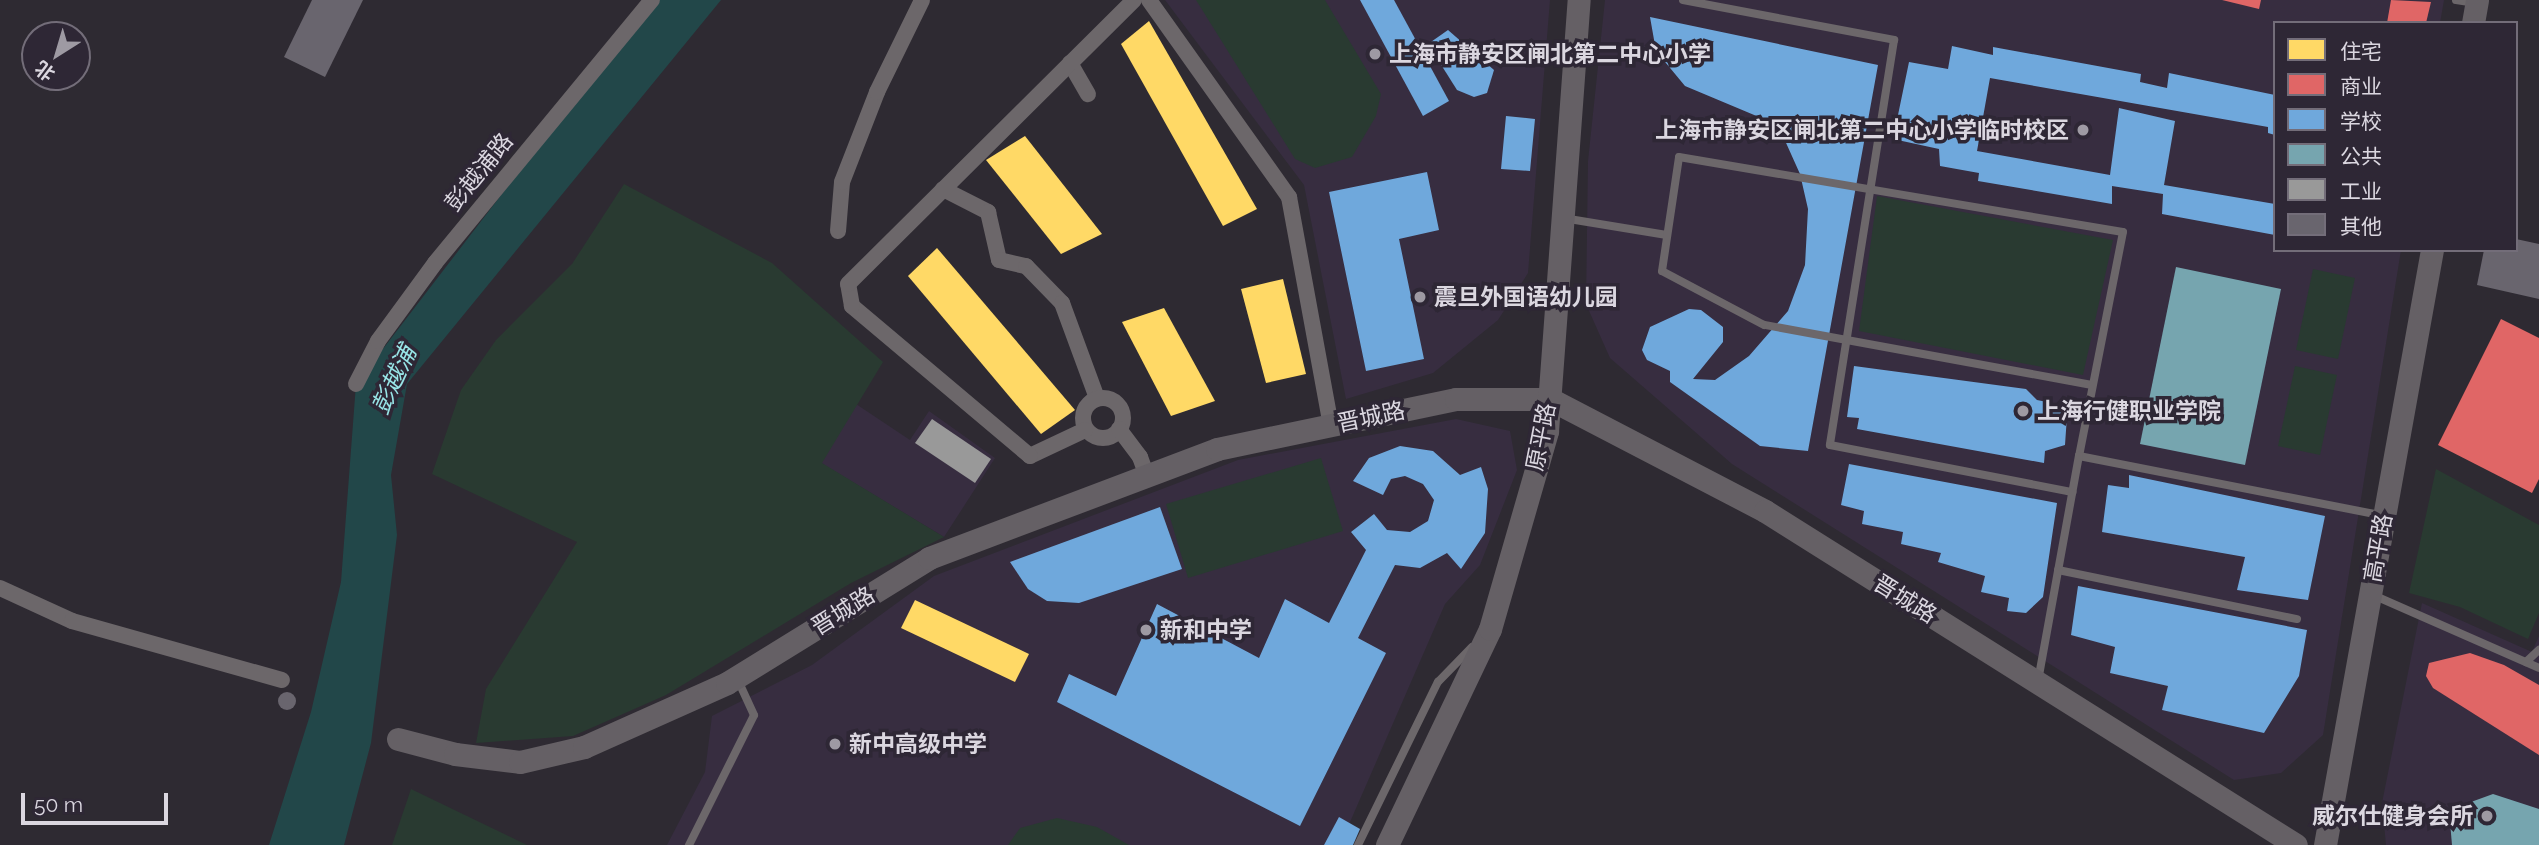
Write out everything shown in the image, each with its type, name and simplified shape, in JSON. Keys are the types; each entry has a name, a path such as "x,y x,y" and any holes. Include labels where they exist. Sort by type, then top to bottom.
{"street":[{"name":"彭越浦路","path":"356,384 378,341 435,263 652,0"},
{"path":"838,231 842,182 877,92 922,0"},
{"path":"1085,430 1030,456 852,306 848,284 1134,0"},
{"path":"1149,0 1289,197 1331,425"},
{"name":"原平路","path":"1387,845 1490,629 1547,431 1579,0"},
{"path":"1070,63 1088,94"},
{"path":"943,189 988,212 999,260 1026,266 1062,303 1097,398"},
{"name":"高平路","path":"2325,845 2432,252"},
{"path":"1283,266 1300,266"},
{"path":"1085,430 1098,438 1114,437 1119,429 1119,403 1097,398"},
{"path":"1085,430 1084,418 1097,398"},
{"name":"晋城路","path":"398,739 455,754 520,762 584,747 736,677 929,558 1217,449 1456,399 1550,399 1765,511 2297,845"},
{"path":"1119,429 1140,457 1147,476"},
{"path":"0,588 72,621 282,680"}],"lane":[{"path":"1683,0 1894,40 1830,445 2072,492"},
{"path":"2038,682 2091,386 2123,232 1871,187 1679,157 1662,271 1764,325 2091,386"},
{"path":"1563,218 1667,235"},
{"path":"2078,456 2384,516"},
{"path":"2058,570 2297,619"},
{"path":"2370,594 2539,668"},
{"path":"1358,845 1438,682 1490,629"},
{"path":"2526,662 2539,650"},
{"path":"690,845 754,715 736,677"}],"shaded area":[{"path":"1165,0 1550,0 1528,273 1498,320 1433,373 1346,399 1304,185"},
{"path":"1196,0 1325,0 1381,94 1376,116 1352,157 1315,168 1295,159"},
{"name":"上海行健职业学院","path":"1605,0 2444,0 2440,21 2273,21 2273,252 2401,252 2323,735 2281,773 2234,780 1732,464 1610,358 1586,304 1588,161"},
{"path":"624,184 772,263 883,362 822,463 944,537 851,583 666,695 573,736 476,743 486,689 577,542 432,474 461,390 496,340 572,264"},
{"path":"1877,196 2113,240 2083,375 1859,331"},
{"path":"2313,269 2355,278 2338,359 2296,350"},
{"path":"2295,366 2337,375 2320,455 2278,446"},
{"path":"856,404 910,440 929,411 995,458 944,537 821,463"},
{"name":"新和中学","path":"1456,419 1510,431 1517,470 1480,565 1445,604 1340,845 667,845 705,772 712,716 812,665 934,576 1238,460"},
{"path":"1321,458 1343,531 1188,578 1166,504"},
{"path":"2436,469 2539,525 2539,613 2528,639 2460,607 2409,593"},
{"path":"2422,603 2532,652 2539,636 2539,845 2386,845 2382,803"},
{"path":"411,789 527,845 392,845"},
{"path":"1057,818 1097,827 1129,845 1008,845 1020,828"}],"water":[{"name":"彭越浦","path":"651,0 721,0 407,384 391,475 397,535 371,743 344,845 269,845 311,712 341,582 356,384"}],"building: 住宅":[{"path":"1149,21 1257,209 1223,226 1121,44"},
{"path":"1025,136 1102,234 1061,254 986,160"},
{"path":"937,248 1075,410 1041,434 908,276"},
{"path":"1283,279 1306,374 1266,383 1241,289"},
{"path":"1164,308 1215,401 1171,416 1122,322"},
{"path":"915,600 1029,654 1015,682 901,628"}],"building: 商业":[{"path":"2222,0 2261,0 2259,9"},
{"path":"2391,0 2431,2 2426,21 2387,21"},
{"path":"2501,319 2539,338 2539,479 2532,493 2438,445"},
{"path":"2470,653 2504,665 2539,685 2539,755 2433,688 2426,676 2429,663"}],"building: 学校":[{"path":"1360,0 1394,0 1449,101 1423,116"},
{"path":"1650,17 1878,65 1808,451 1760,446 1670,382 1670,371 1647,360 1642,350 1650,327 1689,309 1701,310 1723,327 1723,342 1693,379 1715,380 1749,356 1788,311 1805,265 1808,209 1800,174 1778,125 1685,86 1656,51"},
{"path":"1448,30 1494,70 1487,93 1474,97 1457,90 1428,44"},
{"path":"1952,46 1993,55 1993,47 2141,74 2140,82 2167,88 2169,73 2273,95 2273,134 2268,133 2268,127 1990,78 1977,151 2110,175 2119,108 2175,121 2164,185 2273,204 2273,235 2162,214 2163,194 2112,186 2112,204 1978,181 1979,173 1940,166 1939,149 1893,139 1909,62 1948,69"},
{"path":"1506,116 1535,119 1530,171 1501,169"},
{"path":"1427,172 1439,230 1399,239 1424,359 1366,371 1329,192"},
{"path":"1854,366 2026,389 2037,400 2057,404 2067,416 2065,445 2045,451 2044,463 1857,429 1859,418 1847,417"},
{"path":"1400,446 1433,451 1460,475 1481,467 1488,489 1485,533 1461,569 1447,553 1420,568 1395,565 1358,638 1386,653 1300,826 1057,702 1069,674 1116,696 1157,604 1259,658 1285,599 1329,623 1366,550 1351,532 1374,514 1387,530 1410,532 1428,521 1434,500 1423,484 1405,476 1391,479 1383,495 1353,481 1369,458"},
{"path":"1849,464 2057,503 2043,597 2026,613 2007,611 2009,598 1981,592 1985,576 1938,562 1941,553 1901,544 1903,532 1862,524 1864,511 1841,505"},
{"path":"2129,475 2325,516 2308,600 2237,590 2245,557 2102,532 2108,485 2129,488"},
{"path":"1160,507 1182,569 1079,603 1047,601 1028,589 1010,562"},
{"path":"2078,586 2307,630 2299,676 2264,733 2162,710 2168,686 2110,673 2115,647 2071,635"},
{"path":"1339,817 1360,829 1353,845 1324,845"}],"building: 公共":[{"path":"2176,267 2281,289 2245,465 2140,444"},
{"path":"2493,794 2539,809 2539,845 2452,845 2449,810"}],"building: 工业":[{"path":"932,419 991,459 975,483 915,443"}],"building: 其他":[{"path":"312,0 363,0 325,77 284,57"},
{"path":"2518,239 2539,244 2539,299 2477,285 2484,252 2518,252"},
{"path":"287,692 293,695 296,701 293,707 287,710 281,707 278,701 281,695"}],"place":[{"name":"上海市静安区闸北第二中心小学","path":"1375,54"},
{"name":"上海市静安区闸北第二中心小学临时校区","path":"2083,130"},
{"name":"震旦外国语幼儿园","path":"1420,297"},
{"name":"上海行健职业学院","path":"2023,411"},
{"name":"新和中学","path":"1146,630"},
{"name":"新中高级中学","path":"835,744"},
{"name":"威尔仕健身会所","path":"2487,816"}]}
